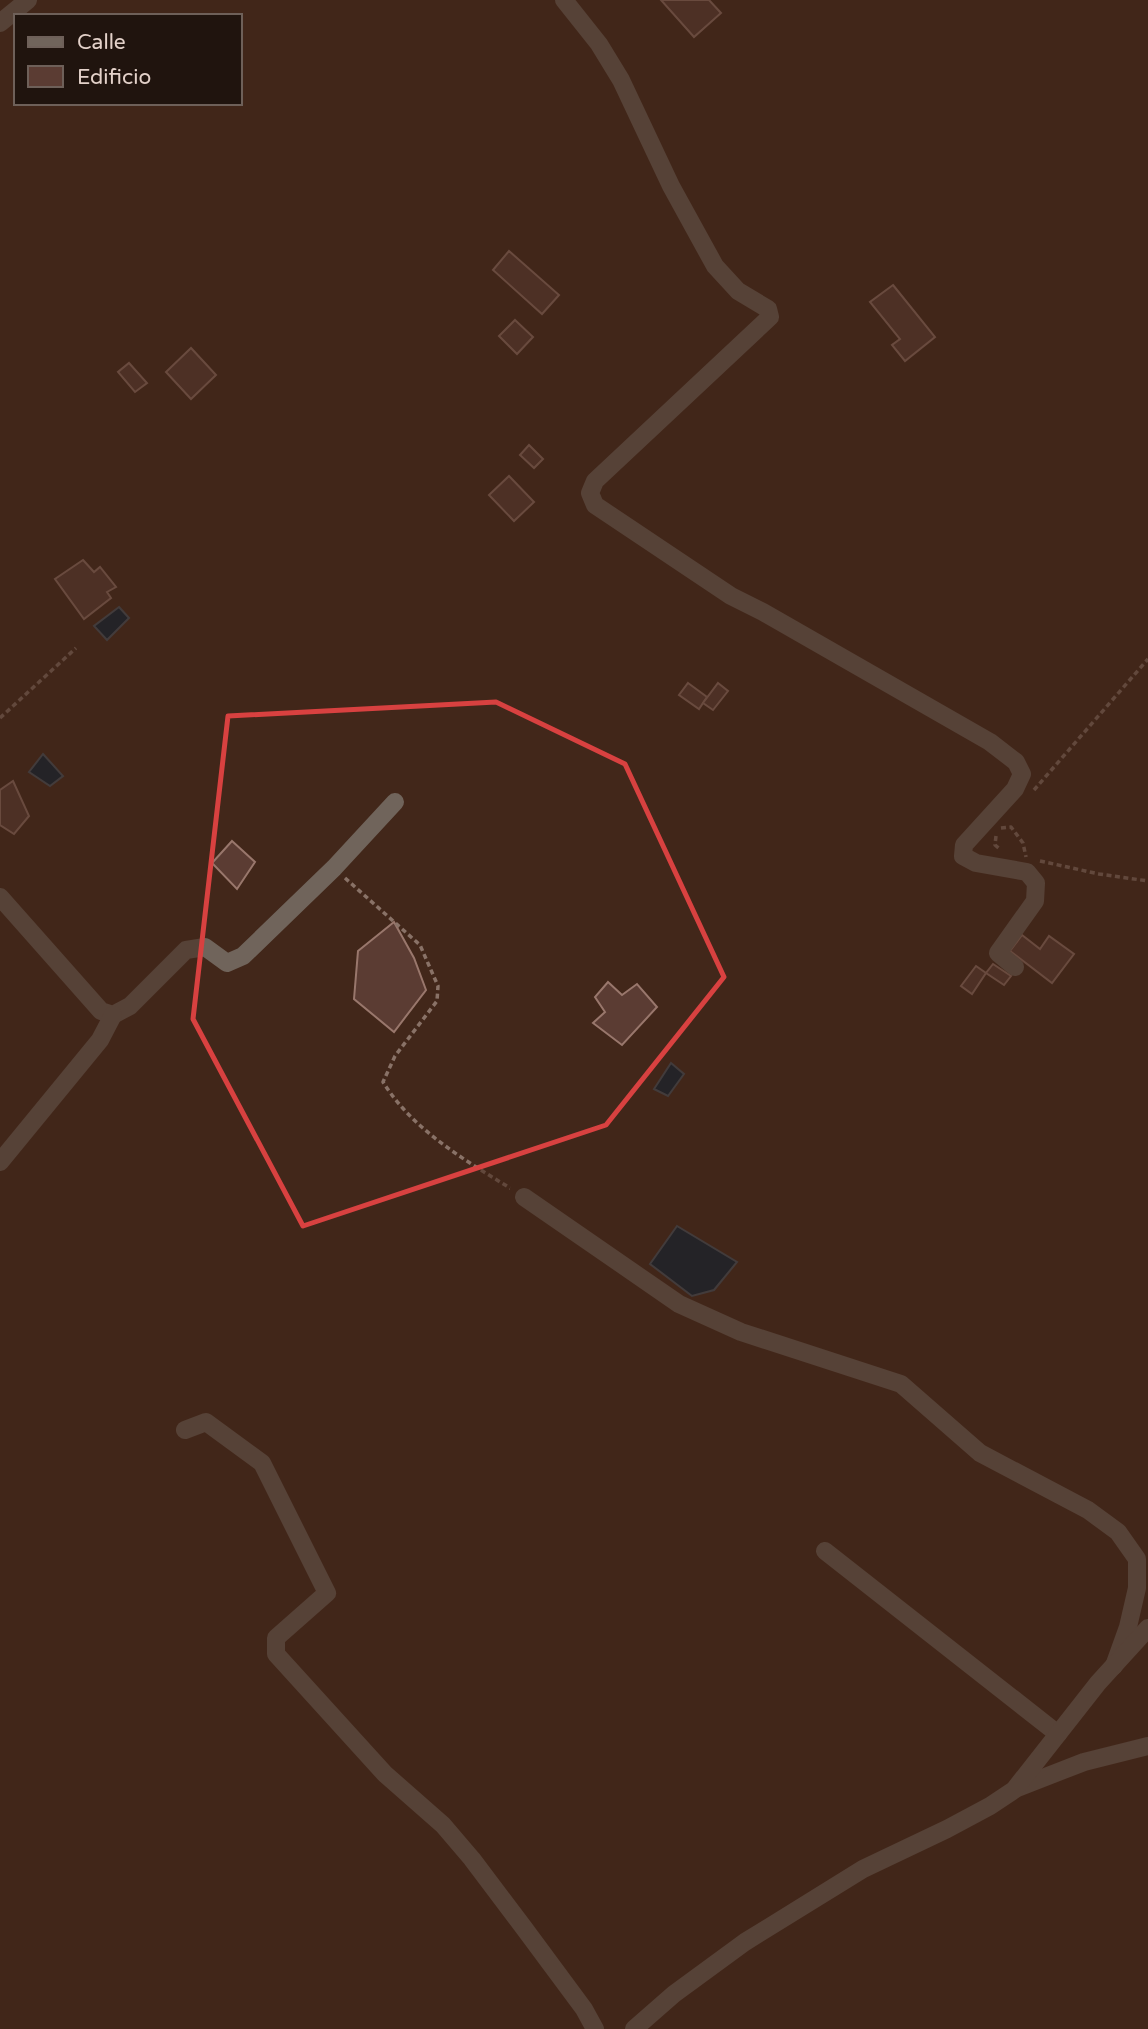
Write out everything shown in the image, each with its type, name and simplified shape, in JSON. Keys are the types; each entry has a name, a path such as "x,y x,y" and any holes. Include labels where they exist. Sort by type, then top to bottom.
{"street":[{"path":"0,23 28,0"},
{"path":"564,0 599,44 621,80 671,186 715,266 738,291 768,309 770,317 595,481 590,493 595,505 732,596 990,743 1016,762 1022,775 1015,789 964,845 963,856 976,863 1031,864 1036,883 1035,901 998,953 1015,967"},
{"path":"0,1162 100,1040 113,1015 130,1006 186,950 205,947 227,962 243,956 334,868 394,802"},
{"path":"0,897 101,1011 113,1015"},
{"path":"524,1197 679,1304 741,1332 901,1384 980,1452 1088,1510 1118,1532 1137,1559 1137,1588 1128,1627 1114,1666"},
{"path":"185,1430 206,1422 262,1464 327,1593 276,1638 276,1654 385,1774 443,1825 472,1859 584,2009 595,2029"},
{"path":"825,1550 1058,1734"},
{"path":"1014,1790 1148,1628"},
{"path":"634,2029 674,1994 745,1942 863,1868 990,1807 1014,1790 1084,1762 1148,1746"}],"path":[{"path":"0,718 76,648"},
{"path":"1027,799 1148,659"},
{"path":"1001,850 995,845 996,835 1010,818"},
{"path":"1001,828 1011,827 1023,843 1031,864 1148,881"},
{"path":"334,868 420,945 438,986 437,1001 395,1056 383,1082 396,1103 431,1136 524,1197"}],"highlighted area":[{"path":"496,702 625,764 724,977 606,1125 303,1226 193,1019 228,716"}],"water":[{"path":"119,607 129,618 107,640 94,626"},
{"path":"43,754 63,776 50,786 29,772"},
{"path":"671,1063 684,1074 668,1096 654,1089"},
{"path":"677,1226 737,1262 714,1290 692,1296 650,1264"}],"building":[{"path":"661,0 709,0 721,13 694,37"},
{"path":"509,251 559,295 542,314 493,270"},
{"path":"893,285 935,337 905,361 892,345 900,339 870,302"},
{"path":"515,320 533,337 517,354 499,336"},
{"path":"191,348 216,375 191,399 166,372"},
{"path":"129,363 147,383 135,392 118,372"},
{"path":"529,445 543,459 534,468 520,455"},
{"path":"509,476 534,502 514,521 489,495"},
{"path":"83,560 94,572 100,567 116,587 107,592 111,598 84,619 55,579"},
{"path":"688,683 707,697 699,709 679,695"},
{"path":"718,683 728,691 713,710 703,703"},
{"path":"13,781 29,816 14,834 0,825 0,790"},
{"path":"232,841 255,862 237,889 212,863"},
{"path":"394,922 414,958 426,990 394,1032 354,999 358,951"},
{"path":"1022,935 1040,949 1049,936 1074,954 1052,983 1010,951"},
{"path":"993,964 1011,976 1004,985 986,973"},
{"path":"976,966 986,973 972,994 961,986"},
{"path":"608,982 622,995 637,984 657,1007 622,1045 593,1023 605,1012 595,997"}]}
